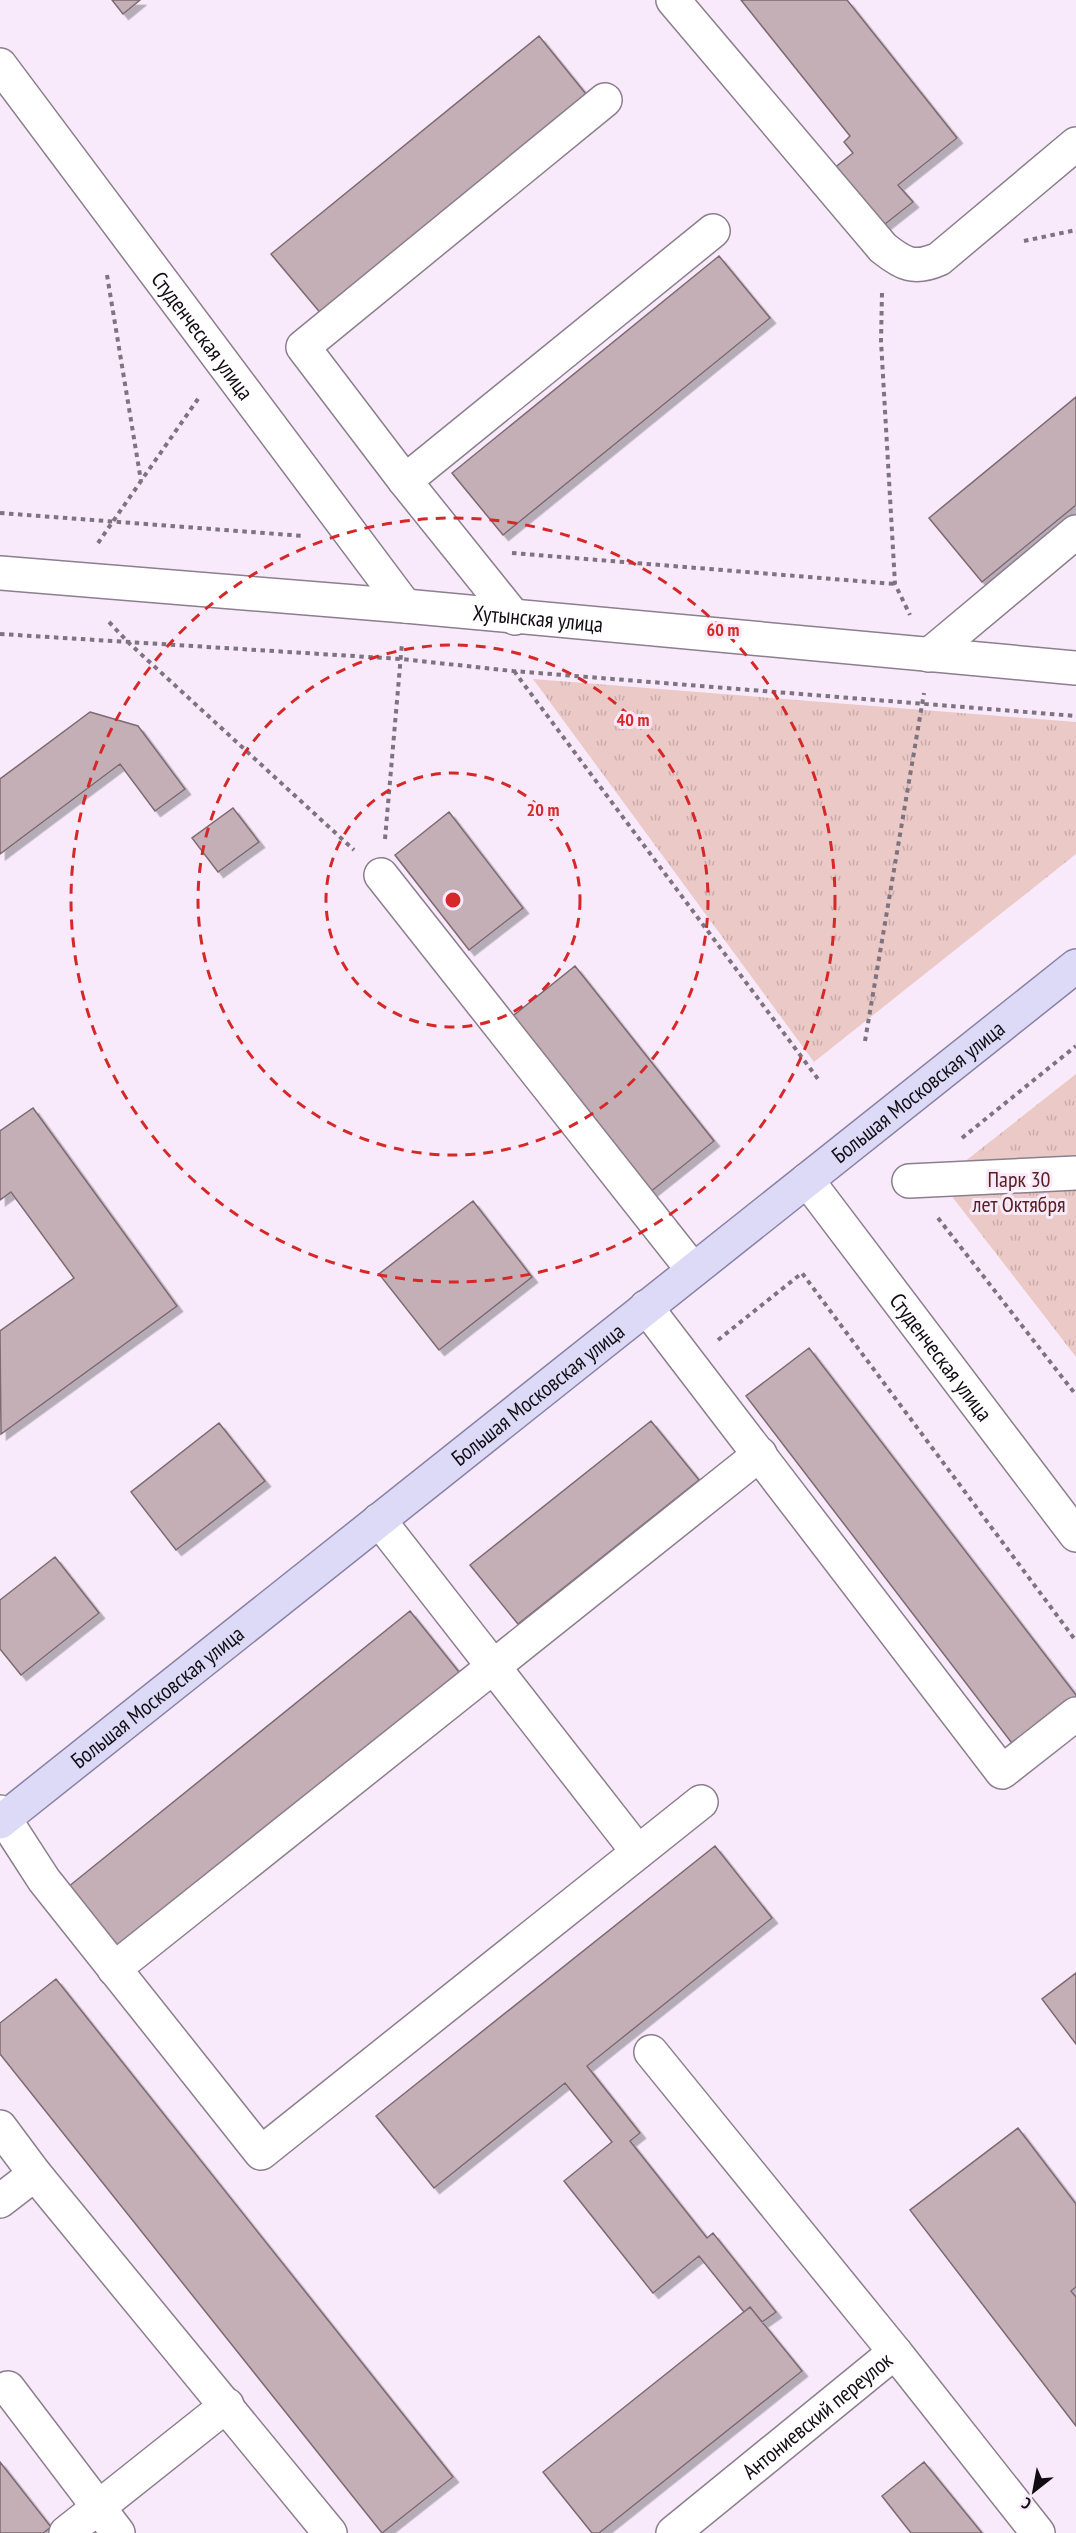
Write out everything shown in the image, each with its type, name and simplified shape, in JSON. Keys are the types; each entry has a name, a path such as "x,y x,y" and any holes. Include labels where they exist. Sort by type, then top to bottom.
{"main road":[{"name":"Большая Московская улица","path":"2,1818 1076,966"}],"street":[{"path":"673,0 883,248 906,264 917,265 939,259 1076,144"},
{"name":"Студенческая улица","path":"0,65 405,606"},
{"path":"515,618 405,482 303,347 605,100"},
{"path":"405,482 712,231"},
{"path":"929,655 1076,532"},
{"name":"Хутынская улица","path":"0,573 405,606 515,618 1076,668"},
{"path":"381,875 693,1270"},
{"path":"909,1181 1076,1173"},
{"name":"Студенческая улица","path":"807,1180 1076,1535"},
{"path":"646,1307 1002,1772 1076,1714"},
{"path":"114,1969 760,1454"},
{"path":"379,1520 638,1852"},
{"path":"2,1818 44,1880 261,2153 701,1802"},
{"path":"651,2052 895,2352"},
{"path":"0,2127 35,2174 330,2533"},
{"path":"0,2201 35,2174"},
{"name":"Антониевский переулок","path":"673,2533 895,2352 1038,2533"},
{"path":"8,2388 118,2533"},
{"path":"66,2533 227,2405"}],"path":[{"path":"865,1041 929,655 895,584 881,341 883,281 890,254"},
{"path":"106,271 141,482"},
{"path":"223,364 73,580 130,644 381,875"},
{"path":"381,875 405,606"},
{"path":"0,634 130,644 401,659 1076,716"},
{"path":"513,670 818,1079"},
{"path":"689,1363 802,1273 1076,1641"}],"green space":[{"path":"533,679 1076,722 1076,854 814,1062"},
{"name":"Парк 30 лет Октября","path":"1076,1074 1076,1357 940,1181"}],"building":[{"path":"112,0 140,0 123,14"},
{"path":"741,0 847,0 957,138 898,185 913,202 880,228 833,169 853,153 844,142 850,136"},
{"path":"539,36 590,99 323,316 271,254"},
{"path":"719,256 770,318 503,535 452,473"},
{"path":"1076,397 1076,505 982,582 929,518"},
{"path":"90,712 138,726 185,789 155,811 120,764 0,854 0,779"},
{"path":"233,808 259,842 218,872 192,838"},
{"path":"449,812 523,908 469,950 395,855"},
{"path":"575,966 714,1141 649,1193 509,1019"},
{"path":"33,1108 177,1306 1,1434 0,1331 74,1278 11,1192 0,1200 0,1131"},
{"path":"473,1201 532,1277 439,1350 379,1274"},
{"path":"809,1348 1076,1695 1076,1712 1021,1755 746,1396"},
{"path":"651,1421 699,1480 518,1624 470,1565"},
{"path":"219,1423 265,1481 176,1550 131,1492"},
{"path":"55,1557 99,1613 21,1675 0,1649 0,1600"},
{"path":"410,1611 463,1677 121,1952 68,1887"},
{"path":"715,1846 772,1918 587,2066 640,2133 630,2141 707,2238 713,2233 776,2312 762,2322 750,2307 744,2312 699,2256 653,2293 564,2181 612,2142 565,2083 434,2188 376,2116"},
{"path":"1076,1973 1076,2044 1042,1999"},
{"path":"56,1979 453,2477 382,2533 0,2054 0,2023"},
{"path":"1018,2128 1076,2204 1076,2287 1071,2291 1076,2297 1076,2426 910,2210"},
{"path":"750,2307 802,2371 599,2533 592,2533 543,2472"},
{"path":"0,2462 51,2527 43,2533 0,2533"},
{"path":"924,2462 982,2533 911,2533 882,2496"}]}
